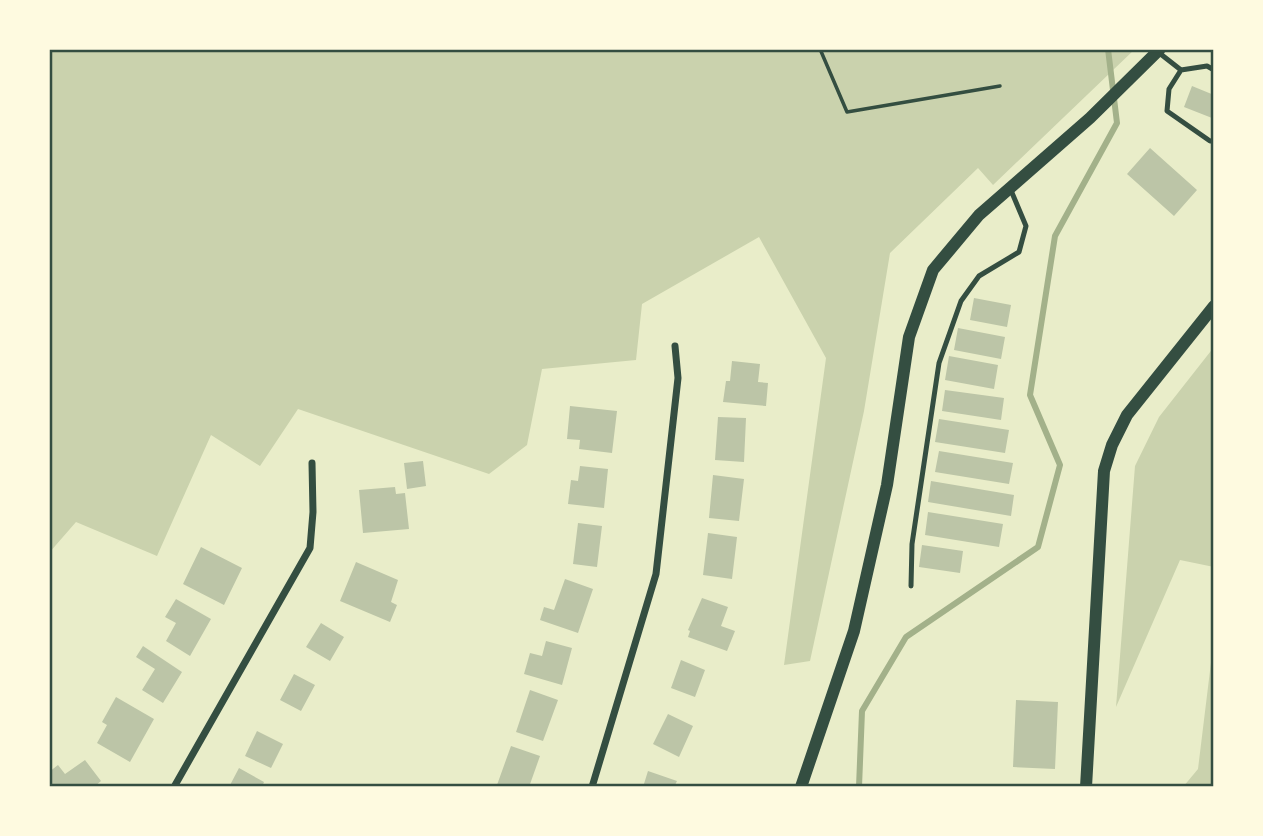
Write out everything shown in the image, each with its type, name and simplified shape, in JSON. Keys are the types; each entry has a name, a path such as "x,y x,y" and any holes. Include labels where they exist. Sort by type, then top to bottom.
{"street":[{"path":"801,787 854,631 887,485 909,337 933,270 979,215 1090,118 1157,52"},
{"path":"1086,787 1104,471 1112,445 1127,415 1214,306"},
{"path":"592,787 656,574 678,379 676,346"},
{"path":"174,787 310,548 313,512 312,463"}],"lane":[{"path":"1157,52 1181,70 1207,66 1214,70"},
{"path":"1181,70 1169,89 1167,111 1210,141 1214,141"},
{"path":"911,586 912,544 939,363 961,301 979,276 1019,252 1026,226 1010,188"}],"path":[{"path":"820,49 847,112 1000,86"}],"green space":[{"path":"49,49 1135,49 993,185 978,168 890,253 864,411 810,661 784,665 826,358 759,237 642,304 636,360 542,369 527,445 489,474 298,409 260,466 211,435 157,556 76,522 49,553"},
{"path":"1214,347 1214,567 1180,560 1116,707 1135,466 1159,417"},
{"path":"1214,638 1214,787 1183,787 1198,769"}],"building":[{"path":"1192,86 1214,95 1212,118 1184,107"},
{"path":"1150,148 1197,190 1174,216 1127,174"},
{"path":"974,298 1011,305 1007,327 970,320"},
{"path":"958,328 1005,337 1001,359 954,350"},
{"path":"949,356 998,365 994,389 945,380"},
{"path":"732,361 760,364 758,382 768,383 766,406 723,402 726,381 730,381"},
{"path":"945,390 1004,398 1001,420 942,411"},
{"path":"570,406 617,411 612,453 579,449 580,440 567,439"},
{"path":"718,417 746,418 744,462 715,460"},
{"path":"939,419 1009,430 1005,453 935,442"},
{"path":"939,451 1013,463 1009,484 935,472"},
{"path":"423,461 426,486 407,489 404,463"},
{"path":"580,466 608,469 604,508 568,504 571,480 578,481"},
{"path":"713,475 744,479 739,521 709,518"},
{"path":"931,481 1014,495 1011,516 928,502"},
{"path":"395,487 396,494 405,493 409,529 363,533 359,490"},
{"path":"928,512 1003,524 999,547 925,535"},
{"path":"578,523 602,526 597,567 573,564"},
{"path":"708,533 737,537 732,579 703,575"},
{"path":"922,545 963,551 960,573 919,567"},
{"path":"201,547 242,568 224,605 183,584"},
{"path":"356,562 398,580 391,602 397,605 390,622 340,601"},
{"path":"565,579 593,589 578,633 540,620 544,607 554,610"},
{"path":"702,598 728,607 721,626 735,631 727,651 688,637 688,630"},
{"path":"176,599 211,619 190,656 166,641 176,623 165,617"},
{"path":"321,623 344,637 330,661 306,647"},
{"path":"546,641 572,648 562,685 524,674 530,653 542,656"},
{"path":"143,646 182,672 163,703 142,690 155,669 136,657"},
{"path":"681,660 705,670 695,697 671,688"},
{"path":"294,674 315,685 301,711 280,700"},
{"path":"530,690 558,700 543,741 516,732"},
{"path":"116,697 154,719 130,762 97,743 107,725 102,722"},
{"path":"1016,700 1058,702 1055,769 1013,767"},
{"path":"668,714 693,726 679,757 653,744"},
{"path":"257,731 283,744 271,768 245,756"},
{"path":"511,746 540,756 529,787 497,785"},
{"path":"85,760 101,781 94,787 49,786 49,772 58,765 65,774"},
{"path":"239,768 264,782 262,787 229,787"},
{"path":"648,771 677,781 674,787 643,787"}],"waterway":[{"path":"859,787 862,711 906,637 1038,547 1060,465 1030,395 1055,236 1117,123 1108,49"}]}
